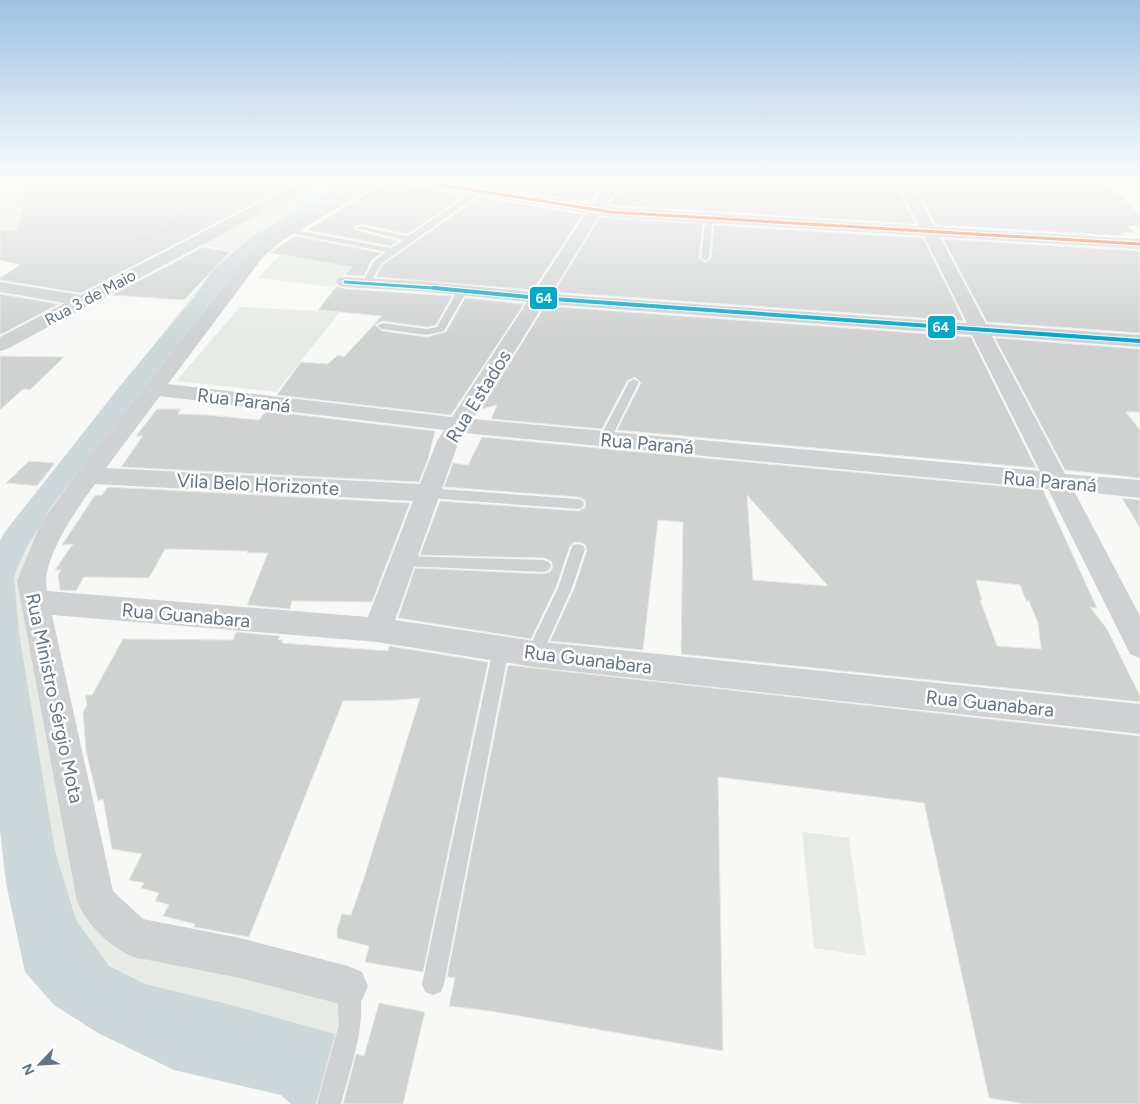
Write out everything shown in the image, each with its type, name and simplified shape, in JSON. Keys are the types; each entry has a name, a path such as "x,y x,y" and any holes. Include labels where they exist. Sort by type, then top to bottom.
{"street":[{"name":"Rua 3 de Maio","path":"0,344 215,232"},
{"name":"Rua Ministro Sérgio Mota","path":"288,232 276,238 257,254 89,475 50,530 31,581 96,901 133,937 240,958 348,986"},
{"name":"Rua Estados","path":"376,630 448,441 460,425 580,232"},
{"path":"923,232 1140,244"},
{"path":"930,232 1140,645"},
{"path":"345,282 417,286 538,298 1140,341"},
{"path":"0,287 82,301"},
{"name":"Rua Paraná","path":"156,387 177,392 460,425 1140,489"},
{"name":"Vila Belo Horizonte","path":"89,475 427,493"},
{"name":"Rua Guanabara","path":"36,602 376,630 534,654 1140,719"}],"lane":[{"path":"292,232 392,252"},
{"path":"376,232 409,239"},
{"path":"366,283 378,263 421,232"},
{"path":"705,258 709,232"},
{"path":"382,326 427,332 441,330 462,291"},
{"path":"605,439 634,382"},
{"path":"427,493 578,504"},
{"path":"534,654 565,588 578,549"},
{"path":"402,561 544,566"},
{"path":"433,984 501,649"},
{"path":"329,1104 350,1025 348,986"}],"path":[{"path":"146,240 159,232"}],"shaded area":[{"path":"225,232 289,232 271,242 98,463 33,591 76,799 126,930 360,981 317,1101 281,1074 31,929 0,550 95,420 218,263 233,251 199,245"},
{"path":"261,232 283,232 255,248 234,272 51,507 25,550 14,576 19,633 55,851 76,920 109,966 145,984 227,1004 335,1034 316,1104 291,1104 281,1095 174,1070 98,1033 54,1005 25,972 6,883 0,831 0,541 4,533 124,381 197,294 213,270"},
{"path":"280,255 354,264 333,287 257,278"},
{"path":"240,307 340,312 276,392 176,381"},
{"path":"802,832 849,838 866,956 814,948"}],"building":[{"path":"0,232 200,232 81,293 0,280 0,278 20,265 0,260"},
{"path":"315,232 362,232 398,241 391,246"},
{"path":"396,232 412,232 408,234"},
{"path":"430,232 571,232 533,290 376,277 382,265"},
{"path":"591,232 702,232 699,258 705,263 711,258 713,232 819,232 923,238 964,321 554,292"},
{"path":"1048,232 1135,233 1121,233 1125,236"},
{"path":"295,236 382,253 372,260 364,276 345,275 352,267 270,253"},
{"path":"943,239 1138,251 1140,253 1140,333 987,322"},
{"path":"203,247 230,252 184,300 112,295"},
{"path":"337,286 345,289 452,296 436,325 427,327 382,321 375,325 382,331 427,337 446,332 465,298 524,304 451,415 277,395 301,362 328,364 338,355 344,357 382,316 318,310"},
{"path":"0,294 59,304 0,335"},
{"path":"545,306 971,337 1036,468 617,430 641,383 635,377 627,381 602,429 491,419 497,405 481,409"},
{"path":"995,338 1140,349 1140,412 1126,412 1140,430 1140,478 1065,470"},
{"path":"0,356 64,357 30,390 23,389 0,410"},
{"path":"157,409 181,409 178,414 259,420 266,411 435,431 428,459 419,482 121,467 143,436 136,436"},
{"path":"482,437 1043,490 1097,608 1090,607 1107,629 1140,696 1140,702 681,654 683,522 658,520 643,650 550,641 574,589 587,550 585,544 578,542 573,543 569,548 556,587 531,639 398,618 415,568 544,574 550,572 553,567 551,561 544,558 420,555 440,501 578,511 585,508 585,500 578,497 444,487 453,463 468,465","holes":["747,495 828,586 753,580","976,580 1020,585 1038,623 1041,649 997,646 980,600 982,601"]},
{"path":"29,461 55,463 37,486 6,483"},
{"path":"108,487 410,503 372,602 292,601 290,609 247,605 268,553 247,553 248,551 165,549 149,578 84,577 76,591 60,590 58,575 61,570 55,570 73,544 62,545 95,495 102,495"},
{"path":"1122,498 1140,500 1140,528"},
{"path":"236,632 280,636 278,640 283,640 282,643 388,651 389,646 488,662 423,972 365,962 369,946 337,938 337,929 342,914 351,915 364,878 420,698 343,701 249,937 194,927 195,924 163,916 169,905 155,901 159,893 141,888 144,883 129,880 142,854 112,849 103,799 98,801 86,751 83,712 87,705 85,695 92,695 123,639 233,640"},
{"path":"508,665 1140,736 1140,1104 1026,1104 989,1098 924,803 718,777 723,1051 490,1011 449,1006 455,978 447,977"},
{"path":"379,1003 425,1012 403,1104 343,1104 356,1054 364,1056"}],"transit line":[{"path":"933,232 1140,244"},
{"name":"64","path":"345,282 417,286 539,298 1140,341"}]}
